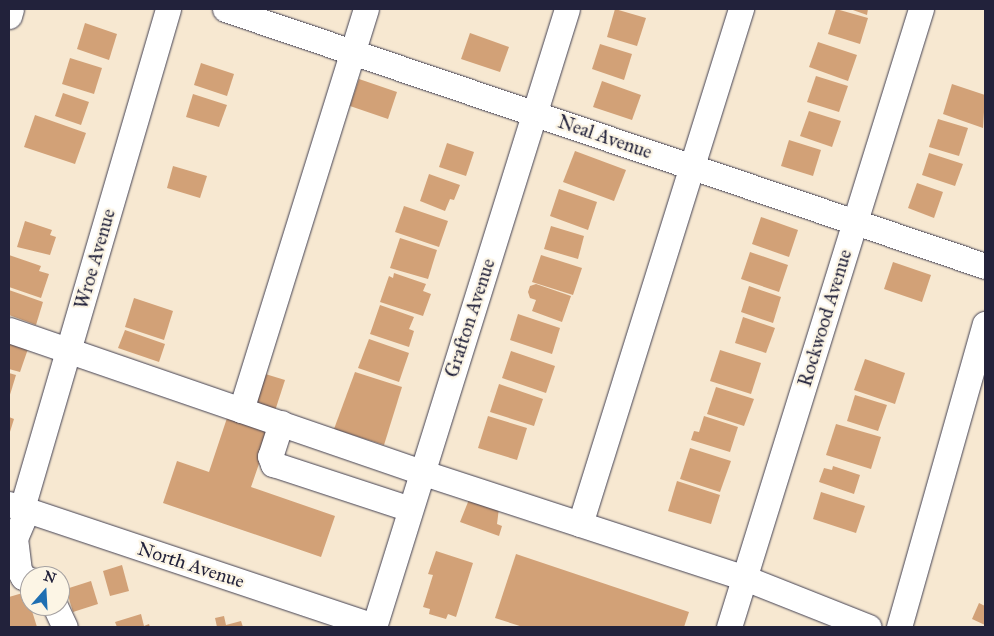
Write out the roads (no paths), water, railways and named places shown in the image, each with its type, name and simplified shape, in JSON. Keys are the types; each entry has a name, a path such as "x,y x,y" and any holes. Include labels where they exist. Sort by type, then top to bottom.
{"street":[{"path":"9,16 11,9"},
{"name":"Wroe Avenue","path":"20,578 15,538 19,507 68,350 168,9"},
{"name":"Neal Avenue","path":"225,9 985,266"},
{"path":"241,410 366,9"},
{"name":"Grafton Avenue","path":"374,627 567,9"},
{"path":"580,524 741,9"},
{"name":"Rockwood Avenue","path":"729,627 921,9"},
{"path":"899,627 985,324"},
{"path":"9,330 421,472 745,578 869,627"},
{"path":"281,424 270,456 273,464 410,509"},
{"name":"North Avenue","path":"19,507 374,627"},
{"path":"778,606 824,622 823,627"}]}
